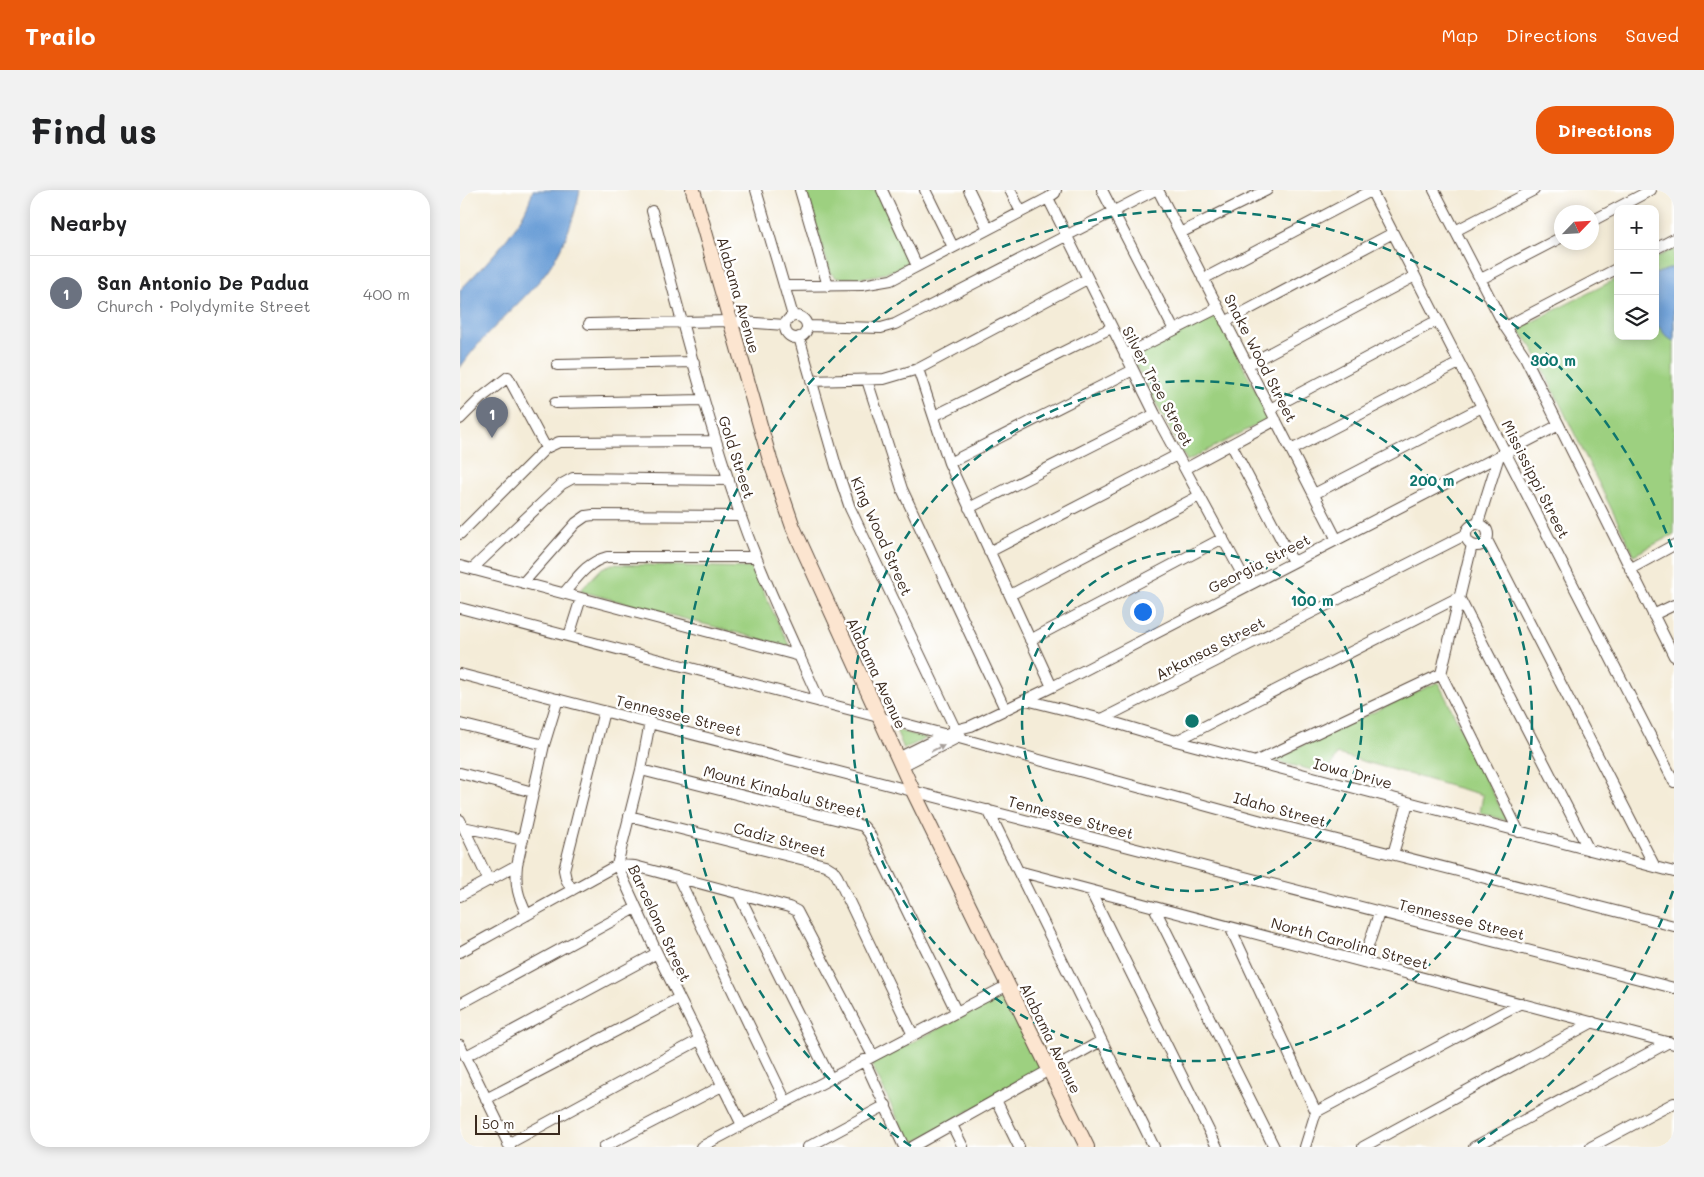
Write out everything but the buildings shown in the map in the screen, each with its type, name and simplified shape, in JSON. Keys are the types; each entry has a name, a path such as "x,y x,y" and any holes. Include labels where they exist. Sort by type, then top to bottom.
{"street":[{"name":"Alabama Avenue","path":"693,190 770,460 793,527 913,791 1086,1147"},
{"path":"756,190 793,316"},
{"path":"800,190 828,286"},
{"path":"882,190 917,266"},
{"path":"925,190 953,247"},
{"path":"969,190 988,229"},
{"path":"1010,190 1021,212"},
{"path":"1102,190 1174,330"},
{"path":"1180,233 1267,190"},
{"path":"1204,279 1371,190"},
{"name":"Mississippi Street","path":"1371,190 1482,407 1502,454 1674,782"},
{"path":"1434,190 1505,327 1514,343 1524,355 1674,656"},
{"path":"1456,231 1534,190"},
{"path":"1599,217 1651,190"},
{"path":"807,326 887,327 1151,191"},
{"name":"Snake Wood Street","path":"1151,191 1180,233 1337,540"},
{"path":"784,286 862,285 891,280 1021,212 1053,193"},
{"name":"Silver Tree Street","path":"1053,193 1066,235 1111,328 1248,586"},
{"name":"Gold Street","path":"652,211 704,400 741,516 756,557 820,702"},
{"path":"1226,322 1393,233"},
{"path":"1659,247 1674,239"},
{"path":"1480,279 1554,241"},
{"path":"1505,327 1614,270"},
{"path":"1247,365 1415,276"},
{"path":"811,380 867,380 892,377 918,369 1088,279"},
{"path":"1125,355 1218,308"},
{"path":"798,316 803,318 807,326 806,332 799,337 793,338 789,335 785,325 787,319 798,316"},
{"path":"1270,409 1438,320"},
{"path":"589,324 729,321 785,325"},
{"path":"934,416 1111,328"},
{"name":"King Wood Street","path":"799,337 850,508 953,734"},
{"path":"557,366 694,362"},
{"path":"1291,450 1459,363"},
{"path":"918,369 949,464 1052,687"},
{"path":"949,464 1133,370"},
{"path":"460,419 481,398 508,377 546,448"},
{"path":"867,380 902,489 1005,709"},
{"path":"555,403 704,400"},
{"path":"1314,494 1482,407"},
{"path":"969,508 1155,414"},
{"path":"1185,469 1276,420"},
{"name":"Georgia Street","path":"900,762 953,734 1052,687 1559,425"},
{"path":"460,534 546,448 559,442 716,441"},
{"path":"1231,444 1293,562"},
{"path":"1478,523 1502,454"},
{"path":"989,552 1177,455"},
{"path":"472,569 562,484 573,478 729,480"},
{"path":"1010,595 1200,496"},
{"path":"523,583 576,523 586,516 741,516"},
{"path":"1478,523 1469,526 1465,535 1466,539 1472,545 1482,545 1487,540"},
{"path":"1478,523 1487,529 1487,540 1655,867"},
{"name":"Arkansas Street","path":"1102,719 1465,535"},
{"path":"1030,640 1223,538"},
{"path":"1472,545 1441,674 1520,832"},
{"path":"1630,569 1674,545"},
{"path":"564,593 594,561 607,557 756,557"},
{"path":"460,566 800,656"},
{"path":"569,636 581,598"},
{"path":"1176,741 1459,598"},
{"path":"1459,598 1589,850"},
{"path":"1654,616 1674,605"},
{"name":"Idaho Street","path":"460,608 820,702 953,734 1262,821 1674,926"},
{"name":"Tennessee Street","path":"460,674 1674,988"},
{"path":"1255,762 1441,674"},
{"path":"527,915 518,892 516,881 517,865 544,745 558,699"},
{"name":"Iowa Drive","path":"1026,700 1674,872"},
{"path":"572,890 564,870 604,711"},
{"name":"Barcelona Street","path":"650,722 641,770 617,865 657,953 742,1125"},
{"path":"460,724 544,745"},
{"name":"Mount Kinabalu Street","path":"641,770 863,826 869,833 956,1012"},
{"path":"460,773 533,792"},
{"path":"1393,854 1408,802"},
{"path":"988,810 1154,1147"},
{"name":"Cadiz Street","path":"630,816 829,867 837,876 913,1034"},
{"path":"462,824 522,840"},
{"path":"462,824 489,880"},
{"path":"460,896 517,865"},
{"path":"460,952 617,865 635,866 789,907 797,911 869,1058 904,1147"},
{"name":"North Carolina Street","path":"1018,871 1671,1043"},
{"path":"678,878 786,1102"},
{"path":"1090,890 1216,1147"},
{"path":"738,893 830,1078"},
{"path":"1154,907 1274,1147"},
{"path":"460,1004 636,908"},
{"path":"1363,962 1379,913"},
{"path":"1230,927 1316,1112 1305,1147"},
{"path":"466,1056 657,953"},
{"path":"701,1147 1008,985"},
{"path":"486,1099 679,998"},
{"path":"1316,1112 1521,1003"},
{"path":"1363,1147 1594,1022"},
{"path":"460,1045 509,1145 699,1040"},
{"path":"912,1147 1101,1040"},
{"path":"1474,1147 1671,1043"},
{"path":"604,1147 722,1086"},
{"path":"996,1100 1019,1147"},
{"path":"1591,1147 1674,1103"},
{"path":"808,1147 886,1105"},
{"path":"952,1125 963,1147"}],"green space":[{"path":"806,190 877,190 908,255 907,262 900,268 878,275 861,278 837,278 830,273"},
{"path":"1674,249 1674,534 1634,555 1532,347 1518,329 1614,280 1614,340 1659,340 1659,256"},
{"path":"1216,314 1270,418 1187,461 1132,358"},
{"path":"612,564 752,568 790,647 580,591 602,568"},
{"path":"1438,682 1507,821 1480,813 1483,795 1337,754 1328,774 1271,760"},
{"path":"896,730 927,738 904,749"},
{"path":"1003,996 1041,1069 910,1145 871,1063"}],"water":[{"path":"533,190 580,190 566,238 548,270 540,280 478,345 460,368 460,290 513,231 528,204"},
{"path":"1674,267 1674,342 1659,327 1659,273"}],"place":[{"name":"San Antonio De Padua","path":"492,438"}]}
